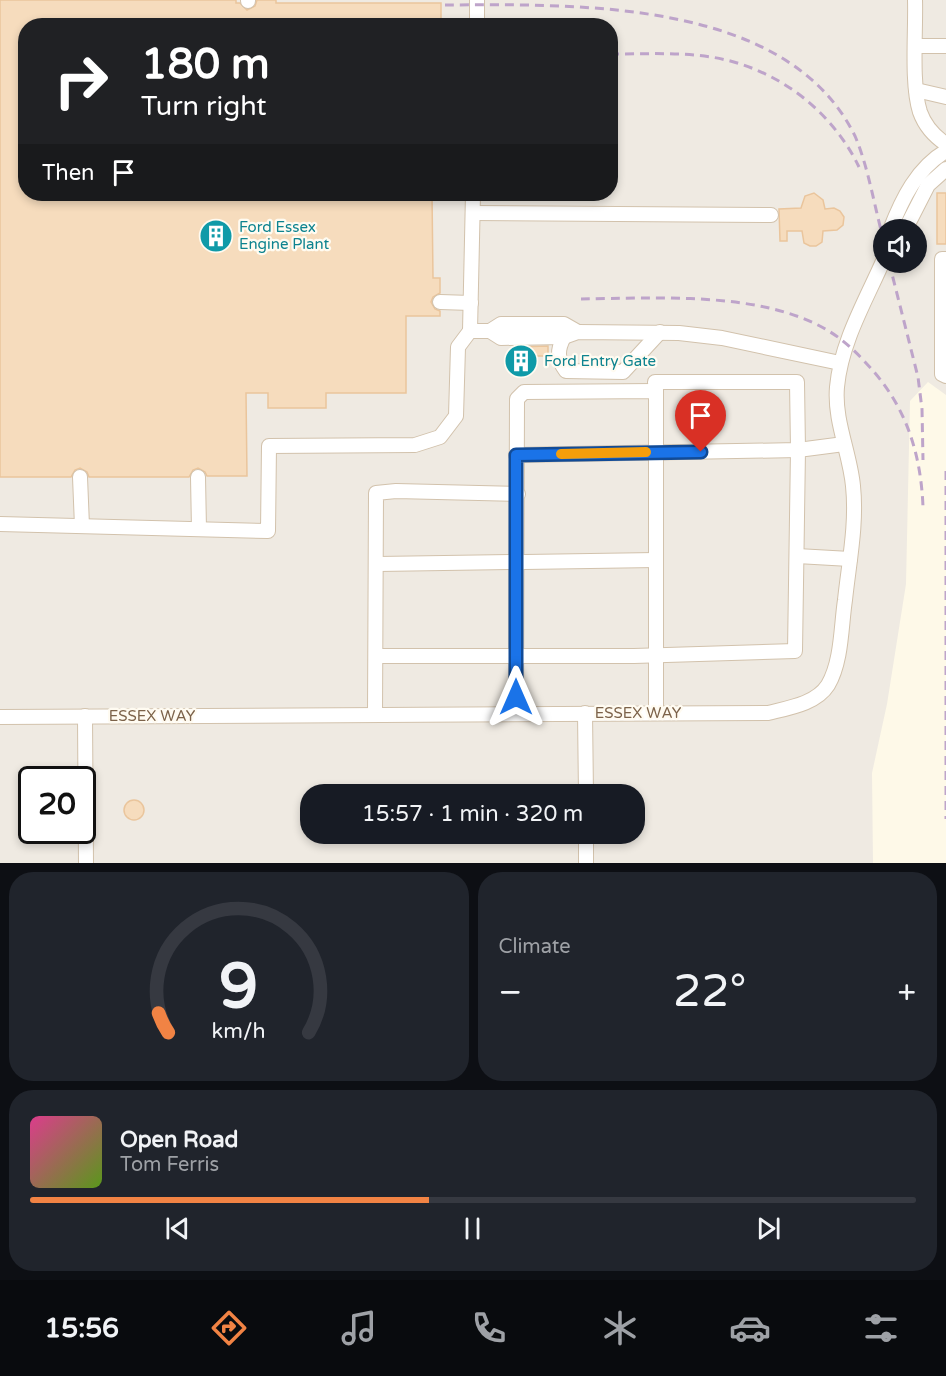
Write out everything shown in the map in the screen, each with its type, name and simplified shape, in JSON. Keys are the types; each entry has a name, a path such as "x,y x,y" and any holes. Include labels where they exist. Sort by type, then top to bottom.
{"street":[{"path":"477,0 477,18"},
{"path":"915,0 916,90 920,112 931,132 946,144"},
{"path":"916,46 946,46"},
{"path":"916,90 946,97"},
{"path":"895,219 905,195 929,159 932,146 931,132"},
{"path":"922,171 946,151"},
{"path":"911,219 928,185 946,169"},
{"path":"0,524 268,531 269,446 415,445 440,437 456,416 458,347 470,331 473,201"},
{"path":"473,213 771,215"},
{"path":"946,259 942,259 942,375 946,376"},
{"name":"ESSEX WAY","path":"0,717 768,713 803,705 827,686 838,657 854,506 853,484 837,407 840,363 878,273"},
{"path":"440,302 471,303"},
{"path":"490,332 501,324 564,324 578,332"},
{"path":"470,331 490,332 501,338 564,337 578,332 660,332 722,338 840,363"},
{"path":"564,337 558,354 560,363 566,371 623,372 660,332"},
{"path":"376,656 656,656 795,651 797,382 656,382 655,452 656,560 656,656 656,713"},
{"path":"516,714 517,399 524,392 656,391"},
{"path":"516,455 798,450 844,444"},
{"path":"80,477 82,526"},
{"path":"198,477 199,529"},
{"path":"375,714 378,564 376,493 396,490 518,494"},
{"path":"797,556 850,559"},
{"path":"378,564 656,560"},
{"path":"585,713 586,784"},
{"path":"85,716 86,863"},
{"path":"586,844 586,863"}],"shaded area":[{"path":"0,0 946,0 946,395 928,382 910,401 906,584 887,704 872,773 873,863 0,863"}],"building":[{"name":"Ford Essex Engine Plant","path":"0,0 236,0 236,3 240,3 247,10 255,6 257,0 276,0 276,3 441,3 441,18 18,18 18,201 432,201 433,278 440,278 440,293 433,297 431,302 435,309 440,311 440,316 406,316 406,393 326,393 326,408 268,408 268,393 246,393 247,476 207,476 198,468 193,470 189,477 89,477 87,472 80,468 75,470 71,477 0,477"},
{"path":"814,193 823,200 825,209 834,208 840,211 844,217 843,225 837,230 823,231 822,242 816,246 804,243 802,231 787,231 787,241 780,241 779,209 801,208 805,196"},
{"path":"937,193 946,193 946,244 937,244"},
{"name":"Ford Entry Gate","path":"548,346 548,356 526,356 526,374 515,374 515,347"},
{"path":"134,800 141,803 144,810 141,817 134,820 127,817 124,810 127,803"}],"railway":[{"path":"445,5 558,6 618,10 677,19 732,35 782,58 824,91 855,136 868,174 879,219"},
{"path":"618,54 699,55 735,62 757,70 779,81 817,109 847,146 859,167"},
{"path":"892,273 918,377 922,409 923,460"},
{"path":"581,299 675,298 740,303 801,317 834,334 875,373 896,403 916,453 923,507"},
{"path":"946,471 946,819"}],"slow traffic":[{"path":"561,454 646,452"}],"place":[{"name":"Ford Essex Engine Plant","path":"216,236"},
{"name":"Ford Entry Gate","path":"521,361"}],"route":[{"path":"516,697 518,494 516,455 701,452"}]}
